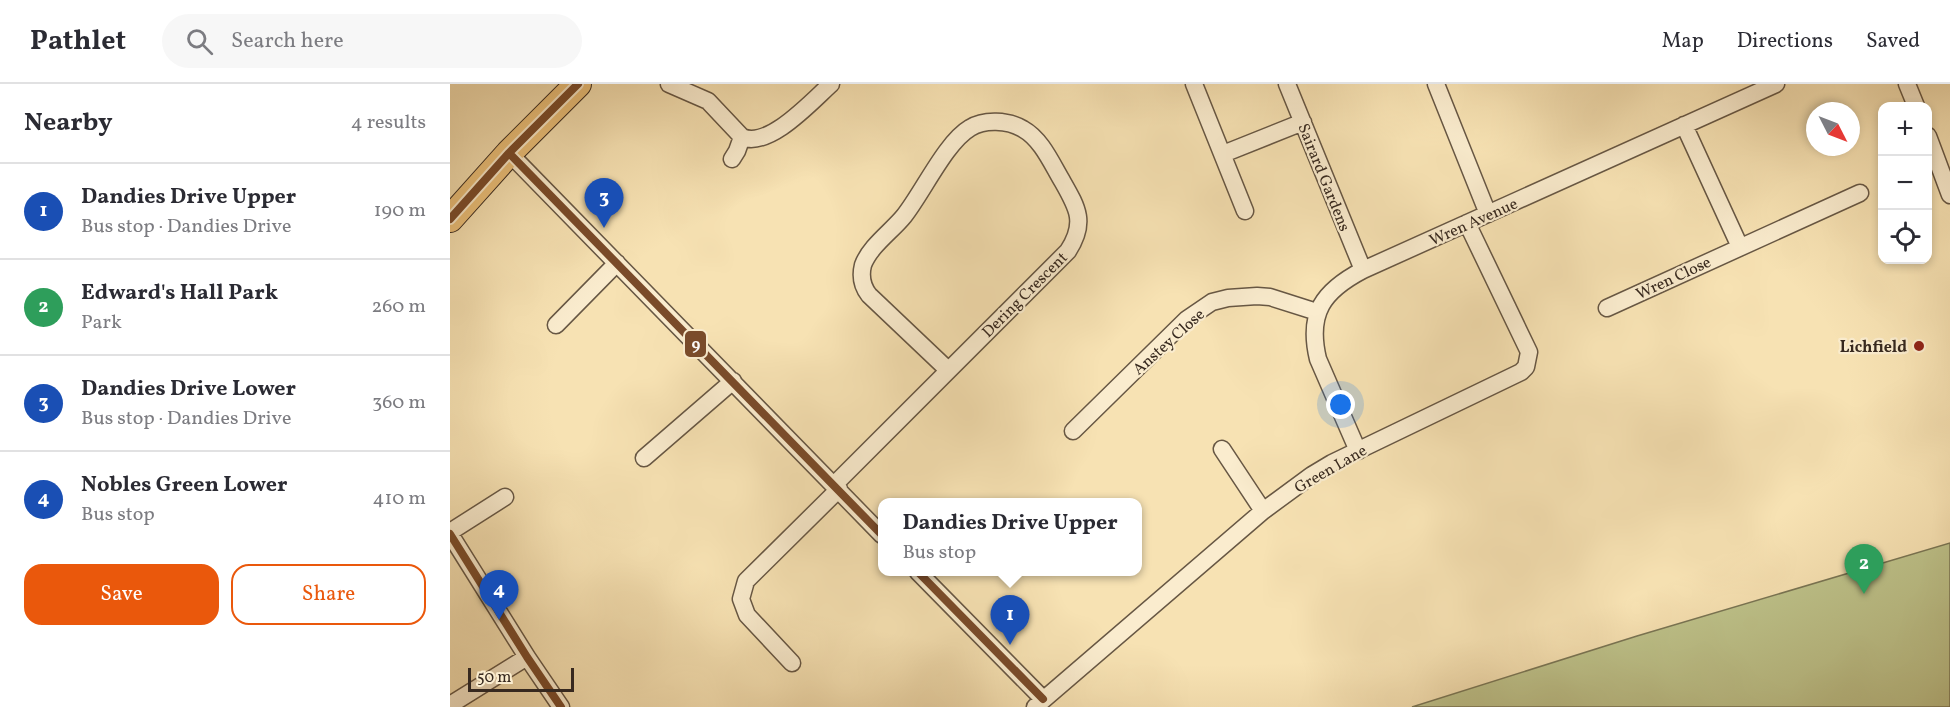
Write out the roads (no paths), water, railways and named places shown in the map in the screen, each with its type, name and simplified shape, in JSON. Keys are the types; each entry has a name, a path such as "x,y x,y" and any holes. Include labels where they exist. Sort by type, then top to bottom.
{"main road":[{"path":"450,219 509,153 578,84"}],"street":[{"path":"669,84 708,101 742,137 747,139 758,138 780,128 831,84"},
{"path":"1194,84 1245,211"},
{"name":"Sairard Gardens","path":"1287,84 1363,270"},
{"path":"1436,84 1488,214"},
{"name":"Wren Avenue","path":"1317,312 1336,286 1363,270 1776,84"},
{"path":"1907,84 1914,102"},
{"path":"1222,154 1303,122"},
{"name":"Dering Crescent","path":"792,663 747,615 741,599 746,581 948,370 1068,251 1076,239 1079,228 1076,207 1043,148 1034,137 1011,124 983,123 972,126 963,133 952,145 903,217 864,262 862,282 869,295 948,370"},
{"path":"1684,125 1740,247"},
{"path":"732,159 742,137"},
{"path":"1932,147 1949,192"},
{"path":"509,153 878,531"},
{"name":"Wren Close","path":"1607,308 1860,193"},
{"name":"Green Lane","path":"1039,703 1263,512 1312,475 1515,376 1526,367 1529,352 1526,344 1467,223"},
{"path":"556,325 618,263"},
{"name":"Anstey Close","path":"1073,431 1187,319 1212,302 1236,297 1270,297 1317,312"},
{"path":"1317,312 1314,335 1318,359 1358,451"},
{"path":"644,458 733,381"},
{"path":"1222,449 1263,512"},
{"path":"505,497 450,533 561,707"},
{"path":"927,576 1039,703"},
{"path":"450,705 527,657"}],"place":[{"name":"Dandies Drive Lower","path":"604,228"},
{"name":"Lichfield","path":"1919,346"},
{"name":"Edward's Hall Park","path":"1864,594"},
{"name":"Nobles Green Lower","path":"499,620"},
{"name":"Dandies Drive Upper","path":"1010,645"}]}
